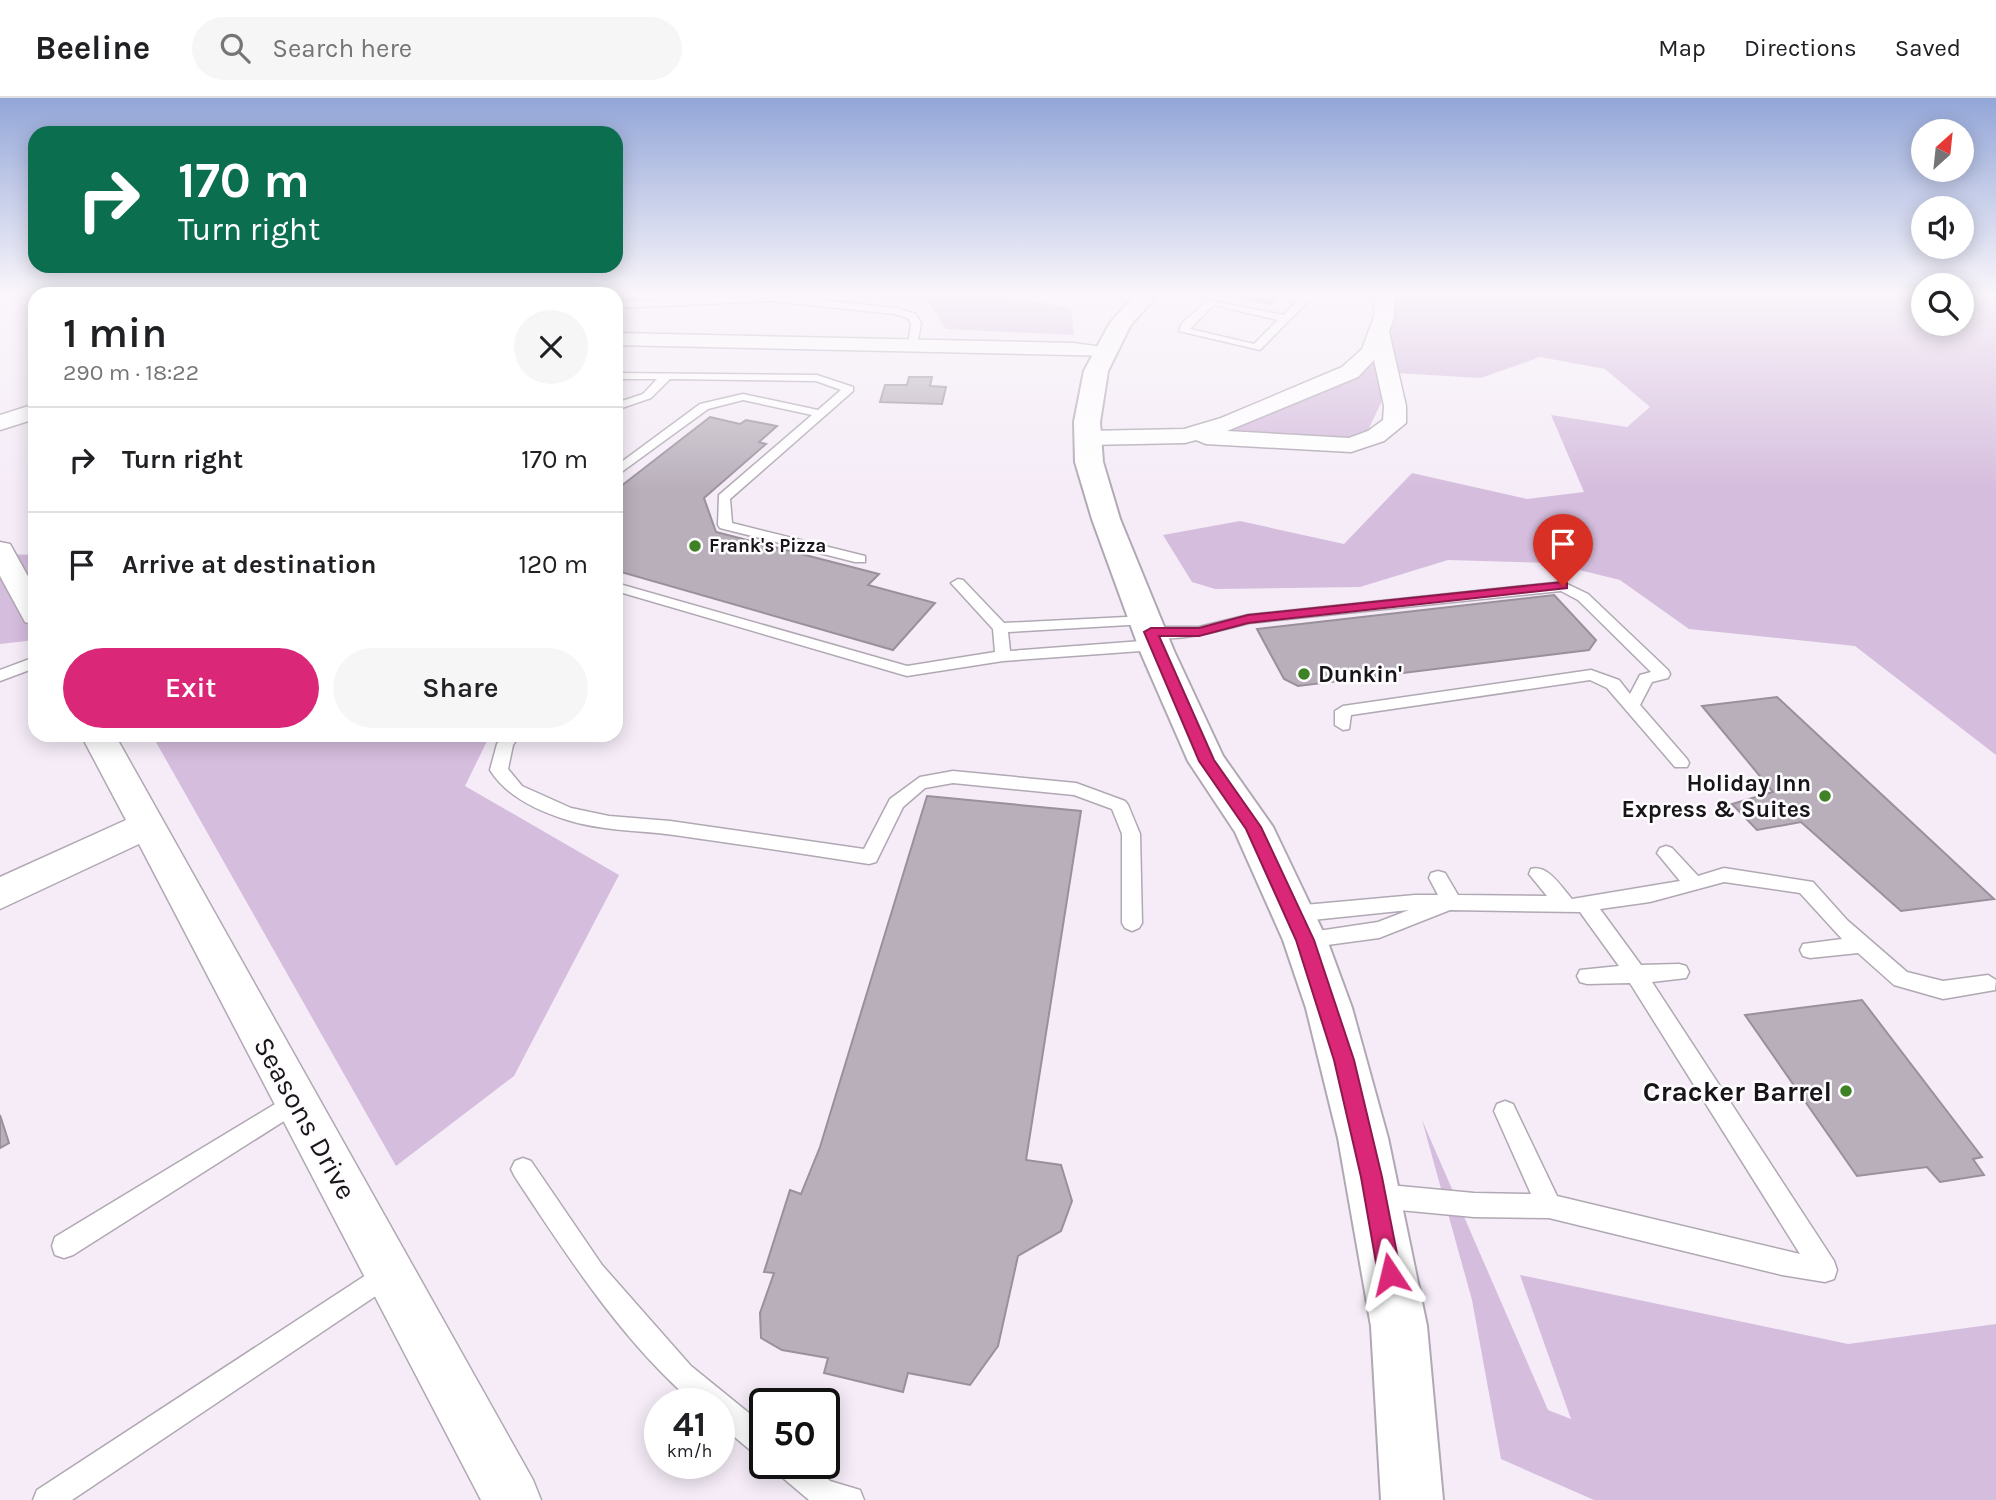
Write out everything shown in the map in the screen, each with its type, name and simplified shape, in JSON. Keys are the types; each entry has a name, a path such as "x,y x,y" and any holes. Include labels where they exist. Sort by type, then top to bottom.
{"main road":[{"path":"1101,359 1092,386 1087,438 1089,462 1106,519 1207,761 1253,827 1299,927 1344,1060 1376,1196 1399,1325 1412,1500"}],"street":[{"path":"1185,436 1229,423 1350,372 1363,359"},
{"path":"1087,438 1185,436 1351,445 1376,436 1394,422 1395,406 1385,359"},
{"path":"0,423 28,413"},
{"path":"0,550 28,603"},
{"name":"Seasons Drive","path":"102,742 513,1500"},
{"path":"0,894 147,825"}],"lane":[{"path":"623,376 668,374 817,378 849,389 724,498 725,525 860,559"},
{"path":"623,405 647,396 668,374"},
{"path":"623,467 704,405 743,397 818,414"},
{"path":"958,583 1000,628 1003,656"},
{"path":"1000,628 1199,632 1248,619 1563,586 1583,597 1662,674 1646,679 1633,703"},
{"path":"623,589 907,671 1151,632"},
{"path":"0,676 28,665"},
{"path":"1343,725 1343,711 1591,675 1613,684 1633,703 1681,763"},
{"path":"507,742 499,770 516,790 567,814 609,823 670,828 869,857 896,803 920,783 953,777 1076,789 1119,804 1131,834 1132,923"},
{"path":"1666,853 1695,886"},
{"path":"1538,874 1565,904"},
{"path":"1299,927 1415,902 1586,905 1695,886 1724,875 1807,887 1840,926 1901,979 1943,990 1989,984"},
{"path":"1438,877 1452,901"},
{"path":"1299,927 1379,930 1452,901"},
{"path":"1376,1196 1474,1205 1549,1206 1769,1260 1825,1270 1635,973 1586,905"},
{"path":"1810,950 1861,945"},
{"path":"1587,976 1678,972"},
{"path":"64,1246 295,1102"},
{"path":"1505,1111 1549,1206"},
{"path":"523,1169 593,1274 682,1376 697,1388"},
{"path":"47,1500 389,1272"},
{"path":"735,1419 749,1431"},
{"path":"807,1479 831,1498"}],"shaded area":[{"path":"1360,359 1533,359 1481,378 1395,373 1363,441 1194,429 1343,376"},
{"path":"1553,359 1996,359 1996,755 1855,646 1689,629 1620,580 1551,563 1448,560 1360,587 1215,589 1192,582 1163,535 1240,521 1344,544 1412,473 1527,499 1584,492 1551,415 1627,427 1650,407 1605,369"},
{"path":"0,554 28,555 28,641 0,644"},
{"path":"156,742 487,742 465,786 619,875 514,1076 396,1166"},
{"path":"1422,1120 1548,1410 1571,1419 1520,1275 1848,1344 1996,1324 1996,1500 1594,1500 1501,1459 1472,1300"}],"building":[{"path":"909,377 932,377 930,386 946,387 942,404 880,402 885,385 907,385"},
{"path":"710,417 740,424 746,420 777,426 759,442 766,444 704,498 716,532 879,574 868,585 935,603 893,650 623,573 623,485"},
{"path":"1554,595 1596,640 1589,650 1298,686 1284,679 1257,629"},
{"path":"1777,697 1994,899 1901,911 1801,822 1757,830 1732,804 1773,792 1702,706"},
{"path":"927,796 1081,811 1026,1160 1061,1165 1072,1201 1061,1231 1018,1256 998,1346 970,1385 908,1373 903,1392 824,1373 828,1358 782,1350 761,1338 760,1313 774,1273 764,1272 790,1190 801,1194 820,1147"},
{"path":"1862,1000 1982,1157 1973,1159 1984,1175 1940,1182 1927,1167 1857,1176 1745,1015"},
{"path":"0,1115 9,1143 0,1148"}],"place":[{"name":"Frank's Pizza","path":"695,546"},
{"name":"Dunkin'","path":"1304,674"},
{"name":"Holiday Inn Express & Suites","path":"1825,796"},
{"name":"Cracker Barrel","path":"1846,1091"}],"route":[{"path":"1390,1274 1344,1060 1305,940 1253,827 1207,761 1151,632 1199,632 1248,619 1563,586"}]}
